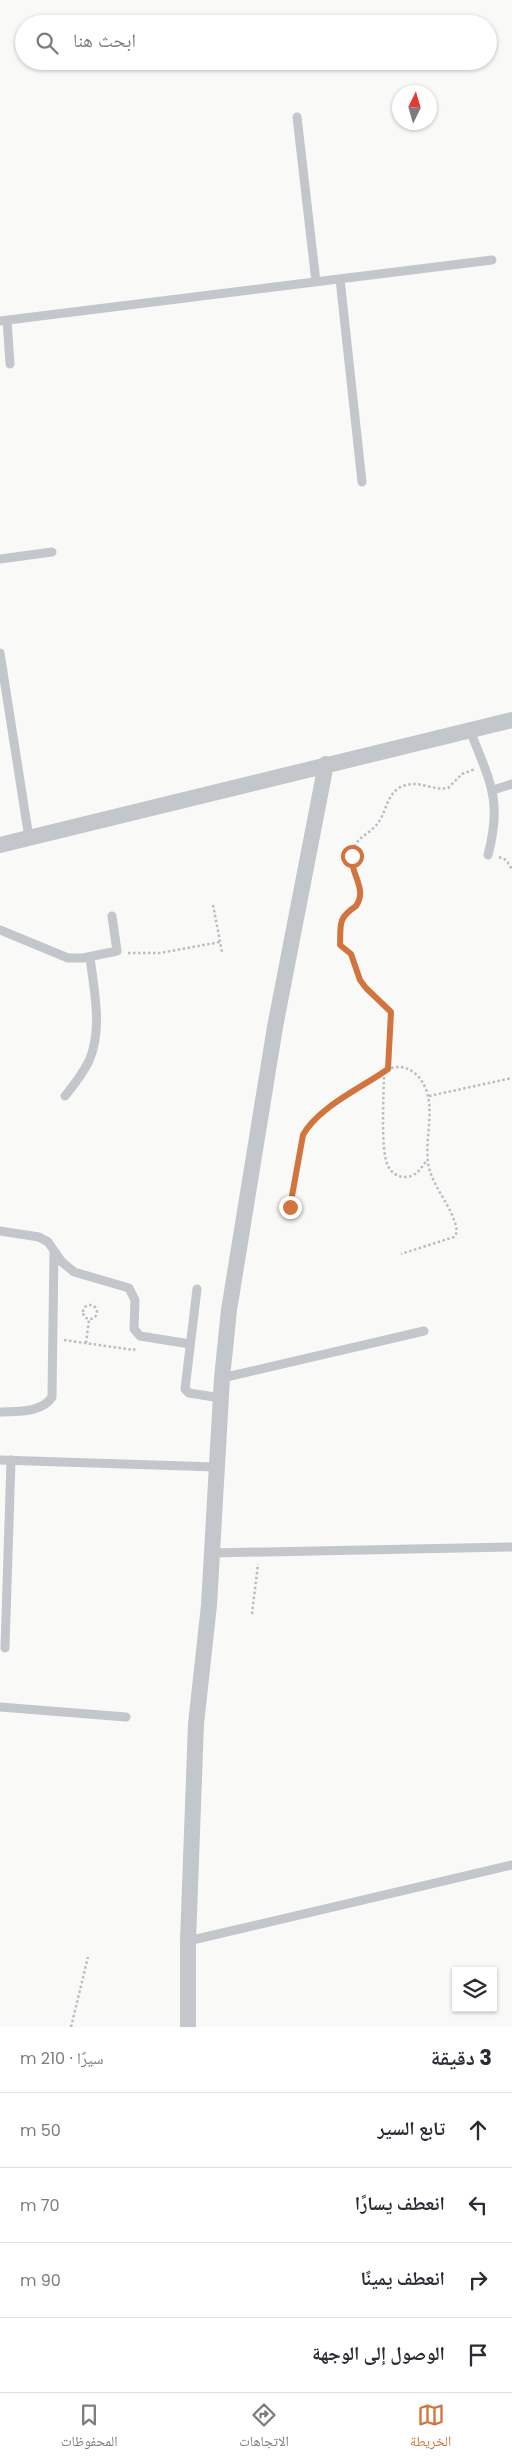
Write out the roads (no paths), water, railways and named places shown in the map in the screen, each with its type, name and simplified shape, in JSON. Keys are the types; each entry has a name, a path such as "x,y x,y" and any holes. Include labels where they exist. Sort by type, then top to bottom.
{"street":[{"path":"0,845 512,720"},
{"path":"188,2027 188,1941 196,1724 212,1553 222,1378 238,1253 275,1028 326,764"}],"lane":[{"path":"297,117 316,282"},
{"path":"10,364 3,320 492,260"},
{"path":"340,279 362,482"},
{"path":"0,559 52,552"},
{"path":"0,652 29,838"},
{"path":"470,730 493,790 496,822 488,855"},
{"path":"493,790 512,784"},
{"path":"0,930 61,956 90,958 116,951 112,916"},
{"path":"65,1096 84,1070 96,1035 90,958"},
{"path":"0,1231 39,1237 48,1242 62,1262 74,1272 125,1286 132,1291 135,1300 134,1330 137,1335 190,1344"},
{"path":"0,1412 27,1410 42,1406 49,1400 53,1392 54,1251"},
{"path":"197,1289 185,1385 187,1391 220,1398"},
{"path":"222,1378 424,1331"},
{"path":"0,1460 216,1467"},
{"path":"5,1648 11,1460"},
{"path":"212,1553 512,1547"},
{"path":"0,1707 126,1717"},
{"path":"188,1941 512,1866"}]}
